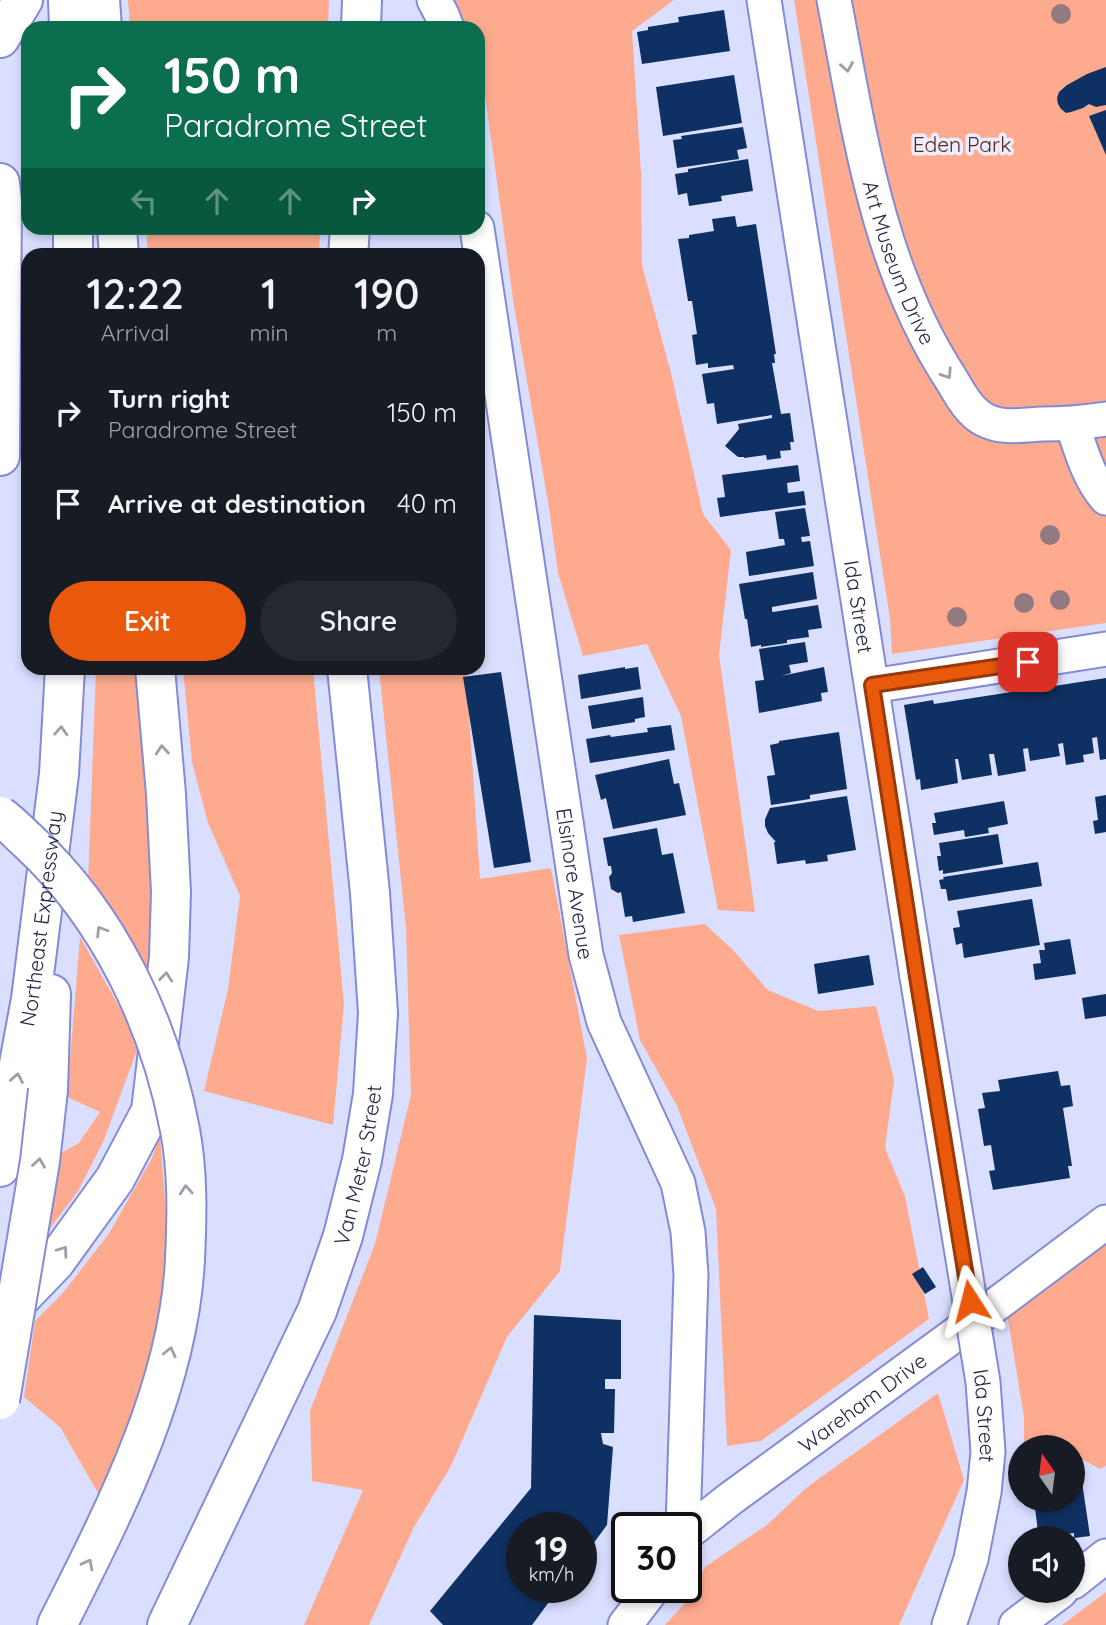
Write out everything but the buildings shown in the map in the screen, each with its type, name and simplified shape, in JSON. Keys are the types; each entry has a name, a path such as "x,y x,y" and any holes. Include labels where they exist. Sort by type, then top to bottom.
{"main road":[{"path":"0,38 23,0"},
{"path":"68,0 69,21"},
{"path":"100,0 102,21"},
{"path":"361,21 362,0"},
{"path":"0,183 0,456"},
{"name":"Northeast Expressway","path":"2,1156 31,999 59,774 65,675"},
{"path":"0,1319 55,1262 115,1179 151,1111 169,957 171,892 156,675"},
{"name":"Van Meter Street","path":"167,1625 317,1311 343,1236 362,1160 373,1094 378,1013 370,893 348,675"},
{"path":"0,1400 40,1161 48,1090 59,774"},
{"path":"0,816 51,863 85,905 117,955 157,1042 181,1132 187,1198 184,1293 168,1362 144,1436 110,1520 57,1625"}],"street":[{"path":"434,0 444,21"},
{"name":"Ida Street","path":"764,0 983,1382 988,1452 984,1492 971,1559 949,1625"},
{"name":"Art Museum Drive","path":"834,0 860,139 879,215 909,303 938,360 966,403 985,420 1007,426 1072,424 1106,419"},
{"name":"Elsinore Avenue","path":"485,281 586,955 604,1022 678,1183 688,1232 691,1275 684,1512"},
{"path":"1072,424 1088,470 1106,498"},
{"path":"872,685 1106,649"},
{"name":"Wareham Drive","path":"702,1521 1106,1222"},
{"path":"1085,1573 1106,1556"},
{"path":"625,1625 642,1603"},
{"path":"1016,1625 1045,1603"}],"green space":[{"path":"128,0 329,0 328,21 130,21"},
{"path":"434,0 674,0 632,31 641,173 642,265 671,373 703,514 731,550 719,655 755,912 718,910 681,716 647,644 583,656 558,573 514,306 485,95 485,21 444,21"},
{"name":"Eden Park","path":"794,0 1106,0 1106,623 892,654 890,619"},
{"path":"147,235 320,235 319,248 147,248"},
{"path":"96,675 138,675 154,907 150,979 88,883"},
{"path":"184,675 314,675 344,1004 333,1125 204,1091 228,989 240,896 208,823 192,762"},
{"path":"380,675 466,675 480,879 551,868 587,1058 560,1271 507,1337 451,1466 414,1527 369,1625 304,1625 363,1490 312,1481 310,1411 375,1244 411,1095 406,928"},
{"path":"705,924 732,949 768,990 818,1011 876,1006 894,1080 885,1148 905,1196 929,1319 761,1441 727,1446 716,1209 677,1106 640,1040 619,935"},
{"path":"80,937 124,1015 137,1050 104,1140 78,1191 48,1231 59,1154 79,1143 100,1112 67,1097"},
{"path":"160,1137 167,1266 165,1312 147,1376 114,1462 98,1493 60,1427 24,1397 35,1321 62,1294 108,1235 151,1160"},
{"path":"1106,1237 1106,1466 1100,1469 1085,1461 1085,1435 1024,1435 1024,1417 1006,1307"},
{"path":"938,1393 964,1480 899,1625 665,1625 685,1603 702,1603 702,1573 706,1566 767,1525 806,1488"},
{"path":"1106,1592 1106,1625 1062,1625"}],"route":[{"path":"970,1301 872,685 1028,662"}]}
